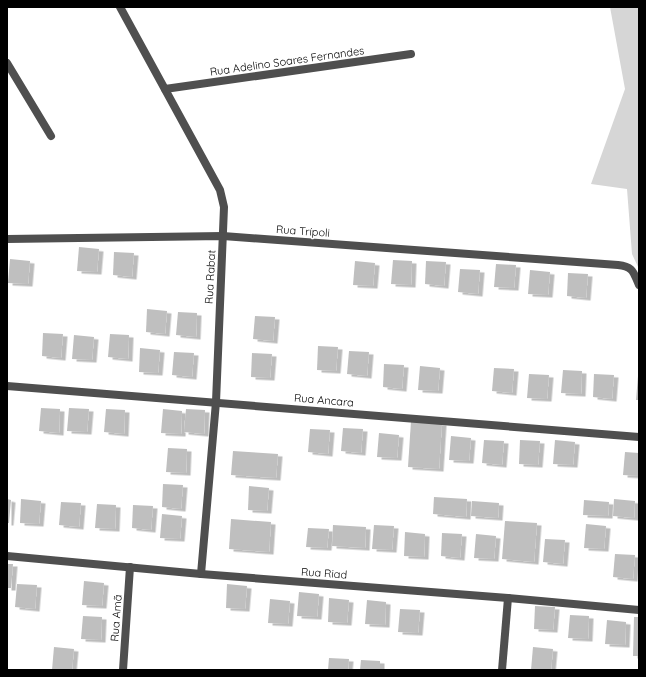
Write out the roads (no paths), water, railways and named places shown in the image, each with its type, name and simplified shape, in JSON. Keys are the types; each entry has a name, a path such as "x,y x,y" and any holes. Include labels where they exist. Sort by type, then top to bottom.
{"street":[{"name":"Rua Rabat","path":"120,7 220,190 224,207 216,402 201,574"},
{"name":"Rua Adelino Soares Fernandes","path":"165,89 411,54"},
{"path":"7,63 50,136"},
{"name":"Rua Trípoli","path":"7,239 223,236 629,267 632,269 639,285"},
{"name":"Rua Ancara","path":"7,386 639,438"},
{"name":"Rua Riad","path":"7,556 130,566 201,574 508,598 639,610"},
{"name":"Rua Amã","path":"123,670 130,566"},
{"path":"502,670 508,598"}]}
